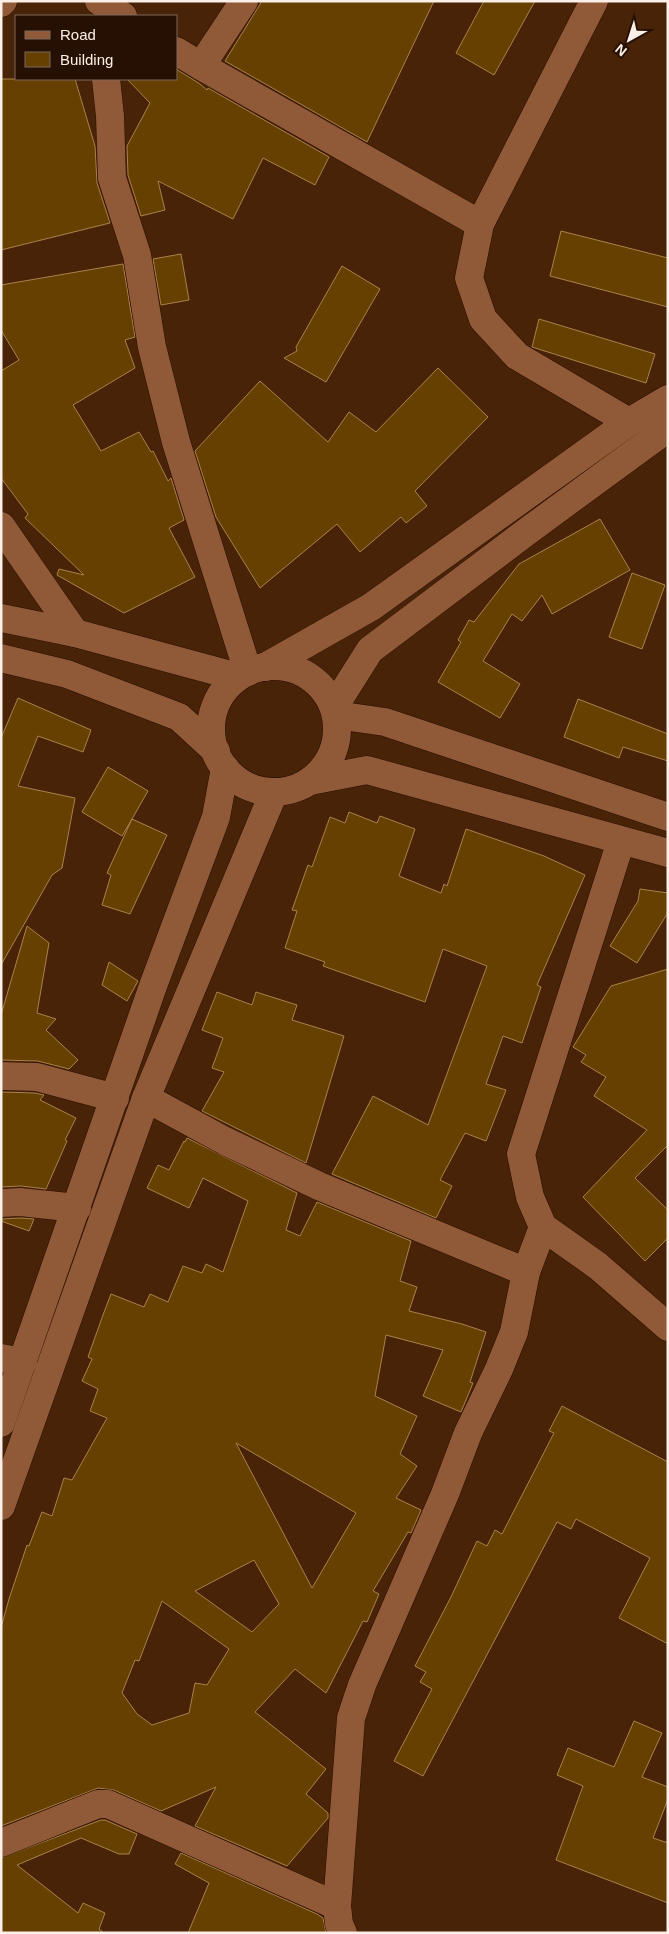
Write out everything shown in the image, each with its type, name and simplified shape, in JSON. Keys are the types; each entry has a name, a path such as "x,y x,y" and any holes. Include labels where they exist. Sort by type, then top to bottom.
{"street":[{"path":"99,1 99,15"},
{"path":"99,1 121,15"},
{"path":"201,66 244,1"},
{"path":"594,1 480,224 469,278 484,319 517,356 629,422"},
{"path":"178,52 480,224"},
{"path":"106,80 110,116 112,178 137,255 152,347 176,442 250,672"},
{"path":"1,1423 12,1360 78,1208 153,986 216,818 220,760 212,735 212,718 226,688 250,672 371,607 629,422 668,399"},
{"path":"335,711 370,650 528,530 668,428"},
{"path":"1,526 75,633"},
{"path":"1,618 250,672 286,667 306,675 323,689 335,711 337,734 333,752 320,773 293,790 274,792 247,786 231,775 220,760 179,716 66,674 1,658"},
{"path":"335,711 385,722 668,817"},
{"path":"310,781 367,770 668,854"},
{"path":"1,1506 146,1098 274,792"},
{"path":"621,841 521,1154 530,1197 543,1226 598,1266 668,1327"},
{"path":"1,1076 36,1077 115,1098"},
{"path":"146,1098 225,1141 319,1186 526,1272"},
{"path":"1,1203 20,1202 78,1208"},
{"path":"343,1933 339,1924 337,1906 351,1718 362,1684 445,1494 468,1432 499,1369 514,1332 526,1272 543,1226"},
{"path":"1,1843 98,1804 108,1804 337,1906"}],"building":[{"path":"262,1 434,1 367,142 225,61"},
{"path":"484,1 535,1 494,75 456,53"},
{"path":"178,70 207,90 208,88 329,157 315,185 263,158 233,219 158,181 165,210 141,216 128,175 127,146 150,103 128,80 178,80"},
{"path":"1,79 75,80 95,146 97,183 110,223 1,250"},
{"path":"561,231 668,258 668,307 550,276"},
{"path":"181,254 189,300 161,305 153,259"},
{"path":"123,264 135,337 125,340 135,368 73,405 101,451 139,432 151,452 153,451 168,481 171,478 184,520 169,528 195,577 124,613 57,575 59,569 84,575 25,518 28,514 1,478 1,371 19,360 1,330 1,285"},
{"path":"342,266 380,289 326,382 284,358 297,351 296,347"},
{"path":"539,319 655,354 646,383 532,347"},
{"path":"438,368 488,417 415,491 427,506 406,523 401,517 360,552 337,524 260,588 216,517 195,451 260,381 328,442 349,412 376,432"},
{"path":"600,519 630,570 552,614 542,595 522,621 512,614 483,661 520,684 500,718 438,682 461,642 458,640 469,620 474,622 519,564"},
{"path":"632,573 665,585 642,649 609,637"},
{"path":"18,698 91,730 83,752 38,736 18,786 75,798 62,868 52,875 1,965 1,738"},
{"path":"578,699 668,734 668,761 623,747 619,758 564,737"},
{"path":"108,767 148,791 122,836 82,812"},
{"path":"349,812 377,823 380,816 415,829 399,876 441,893 444,884 447,886 466,829 544,856 585,875 537,985 541,987 522,1043 503,1036 486,1084 506,1090 486,1141 465,1133 440,1180 452,1186 436,1218 332,1174 373,1096 428,1125 487,966 443,949 425,1002 323,966 325,962 285,948 297,911 292,910 308,865 312,867 330,817 345,823"},
{"path":"132,819 167,835 130,914 102,905 111,875 107,873"},
{"path":"640,889 668,893 668,909 667,914 637,963 610,946 638,901"},
{"path":"27,926 49,943 37,1013 56,1019 46,1030 78,1060 69,1069 38,1061 1,1060 1,1015"},
{"path":"109,962 138,981 127,1001 102,985"},
{"path":"668,969 668,1145 635,1178 668,1210 668,1238 645,1261 583,1197 647,1130 594,1096 606,1077 581,1062 586,1055 573,1047 611,986"},
{"path":"217,992 252,1005 256,992 297,1005 292,1020 344,1036 306,1163 202,1111 224,1072 212,1068 223,1038 202,1030"},
{"path":"1,1092 44,1095 40,1100 76,1118 65,1140 67,1141 46,1189 21,1186 1,1187"},
{"path":"187,1138 297,1193 286,1230 300,1236 317,1202 411,1241 400,1281 417,1287 409,1311 486,1332 470,1382 473,1383 461,1412 423,1396 443,1350 386,1335 375,1396 417,1416 400,1454 417,1466 396,1498 421,1510 411,1533 408,1532 373,1591 379,1594 367,1622 363,1621 326,1693 295,1669 255,1712 326,1769 306,1794 328,1813 328,1818 287,1866 195,1826 216,1787 161,1811 114,1790 98,1788 1,1826 1,1628 27,1545 29,1546 42,1512 52,1516 64,1478 72,1480 107,1418 90,1411 98,1389 82,1381 92,1359 88,1357 111,1294 144,1307 150,1294 168,1302 183,1266 202,1273 206,1264 223,1272 248,1201 203,1178 189,1208 147,1188 158,1165 169,1170","holes":["236,1443 356,1513 312,1588","254,1560 279,1604 252,1632 195,1591","162,1601 229,1649 207,1685 195,1683 189,1713 152,1725 137,1714 122,1693 135,1660 139,1661"]},
{"path":"1,1219 34,1219 29,1231 1,1221"},
{"path":"562,1406 668,1462 668,1644 619,1618 650,1558 576,1519 571,1529 557,1522 423,1776 394,1761 432,1689 420,1682 426,1672 415,1666 451,1597 477,1541 487,1546 495,1530 502,1534 554,1433 549,1431"},
{"path":"634,1721 662,1733 642,1777 668,1787 668,1799 653,1838 668,1843 668,1903 556,1860 583,1786 557,1775 568,1748 614,1767"},
{"path":"101,1820 137,1834 129,1854 119,1854 81,1838 17,1865 78,1913 83,1903 105,1913 99,1929 104,1933 1,1933 1,1858"},
{"path":"181,1853 317,1914 323,1918 326,1933 188,1933 209,1883 175,1864"}]}
